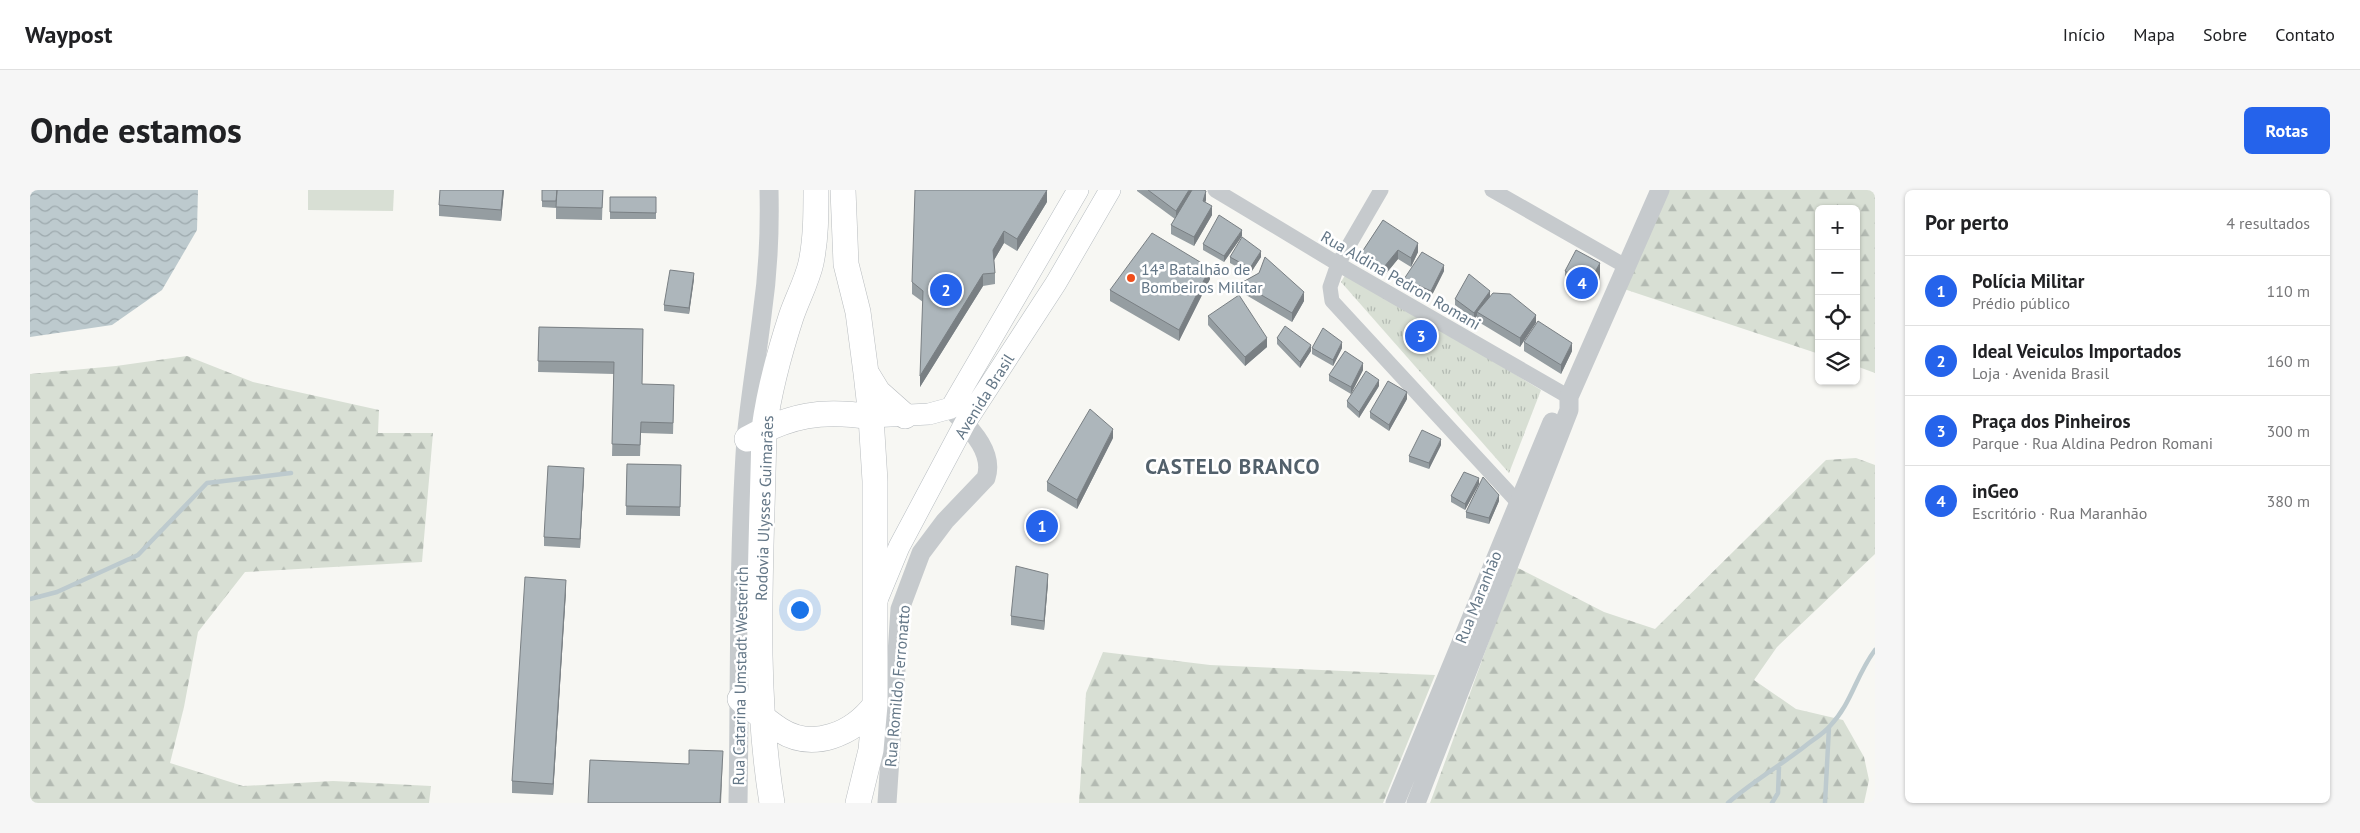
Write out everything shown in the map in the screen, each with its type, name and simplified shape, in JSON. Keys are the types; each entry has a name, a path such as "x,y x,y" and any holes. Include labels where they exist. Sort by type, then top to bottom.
{"highway":[{"name":"Rodovia Ulysses Guimarães","path":"772,803 760,660 755,434 768,400 791,316 811,264 816,222 816,190"},
{"path":"843,190 846,264 858,312 871,417 875,481 873,609 875,705 870,750 858,803"},
{"path":"866,373 878,392 906,416"},
{"path":"755,434 790,419 817,414 844,413 871,417"},
{"path":"740,699 781,730 800,738 819,739 835,736 850,729 866,717 875,705"}],"main road":[{"name":"Avenida Brasil","path":"873,609 898,547 958,416 1078,190"},
{"name":"Avenida Brasil","path":"958,416 1056,284 1110,190"},
{"name":"Avenida Brasil","path":"871,417 929,414 958,416"}],"street":[{"name":"Rua Catarina Umstadt Westerich","path":"738,803 740,576 755,434 754,371 763,314 770,226 770,190"},
{"name":"Rua Aldina Pedron Romani","path":"1215,190 1338,264 1570,397"},
{"path":"1381,190 1338,264 1330,287 1332,301 1523,507"},
{"path":"1492,190 1627,267"},
{"name":"Rua Maranhão","path":"1416,803 1432,764 1498,571 1523,507 1569,410 1570,397 1660,190"},
{"name":"Rua Romildo Ferronatto","path":"887,803 900,609 921,553 945,521 986,478 988,471 987,456 958,416"},
{"name":"Rua Maranhão","path":"1395,803 1498,571"},
{"path":"1414,757 1432,764"}],"green space":[{"path":"308,190 394,190 393,211 308,210"},
{"path":"1667,190 1875,190 1875,373 1860,367 1860,205 1815,205 1815,353 1624,289"},
{"path":"1347,272 1541,390 1509,473 1341,282"},
{"path":"187,356 253,382 379,410 378,433 433,433 422,562 245,572 198,632 184,707 170,763 243,786 333,781 431,786 429,803 30,803 30,374 116,366"},
{"path":"1856,458 1875,465 1875,554 1777,647 1754,680 1796,709 1843,720 1864,757 1869,780 1864,803 1430,803 1516,567 1604,612 1655,629 1826,460"},
{"path":"1103,652 1210,665 1435,675 1383,803 1079,803 1086,693"}],"water":[{"path":"30,190 198,190 197,230 162,290 112,325 30,337"}],"building":[{"path":"440,190 503,190 501,210 439,205"},
{"path":"542,190 557,190 556,201 542,201"},
{"path":"557,190 603,190 602,208 556,207"},
{"path":"915,190 1047,190 1017,239 1004,231 993,250 995,273 983,274 920,376 923,291 912,282"},
{"path":"1148,190 1189,190 1176,211"},
{"path":"1192,190 1206,191 1203,201 1212,206 1194,237 1171,225"},
{"path":"610,197 656,197 656,213 610,212"},
{"path":"1219,215 1242,230 1224,256 1203,244"},
{"path":"1383,220 1418,243 1411,258 1398,250 1384,267 1360,255"},
{"path":"1152,233 1210,268 1179,330 1110,290"},
{"path":"1242,237 1261,251 1250,268 1230,257"},
{"path":"1576,250 1600,263 1588,284 1565,271"},
{"path":"1422,252 1444,265 1431,291 1404,279"},
{"path":"1265,257 1304,292 1292,313 1241,283 1259,273"},
{"path":"670,270 694,273 689,308 664,305"},
{"path":"1469,274 1490,291 1474,313 1455,299"},
{"path":"1493,293 1510,294 1536,315 1520,338 1477,312"},
{"path":"1239,295 1267,338 1245,357 1208,316"},
{"path":"1538,321 1572,343 1561,365 1524,342"},
{"path":"1285,326 1311,345 1300,362 1277,338"},
{"path":"539,327 643,329 642,384 674,385 673,423 641,422 640,445 612,444 614,362 538,361"},
{"path":"1323,328 1342,342 1333,360 1312,348"},
{"path":"1345,351 1363,363 1351,387 1329,375"},
{"path":"1366,371 1379,380 1359,412 1347,401"},
{"path":"1388,381 1407,392 1389,425 1370,412"},
{"path":"1090,409 1113,429 1077,500 1047,482"},
{"path":"1422,430 1441,439 1429,463 1409,456"},
{"path":"627,464 681,465 680,507 626,506"},
{"path":"548,466 584,468 580,539 544,537"},
{"path":"1464,472 1479,478 1465,504 1451,496"},
{"path":"1483,477 1499,495 1489,518 1466,512"},
{"path":"1016,566 1048,574 1044,621 1011,616"},
{"path":"525,577 566,580 553,784 512,781"},
{"path":"689,750 723,751 720,803 588,803 590,760 689,764"}],"waterway":[{"path":"30,599 57,592 138,555 207,483 291,473"},
{"path":"1728,803 1828,729 1844,708 1863,669 1875,650"},
{"path":"1825,803 1829,727"},
{"path":"1772,803 1778,793 1779,767"}],"place":[{"name":"14ª Batalhão de Bombeiros Militar","path":"1131,278"},
{"name":"inGeo","path":"1582,283"},
{"name":"Ideal Veiculos Importados","path":"946,290"},
{"name":"Praça dos Pinheiros","path":"1421,336"},
{"name":"Polícia Militar","path":"1042,526"}],"district":[{"name":"CASTELO BRANCO","path":"1233,467"}]}
